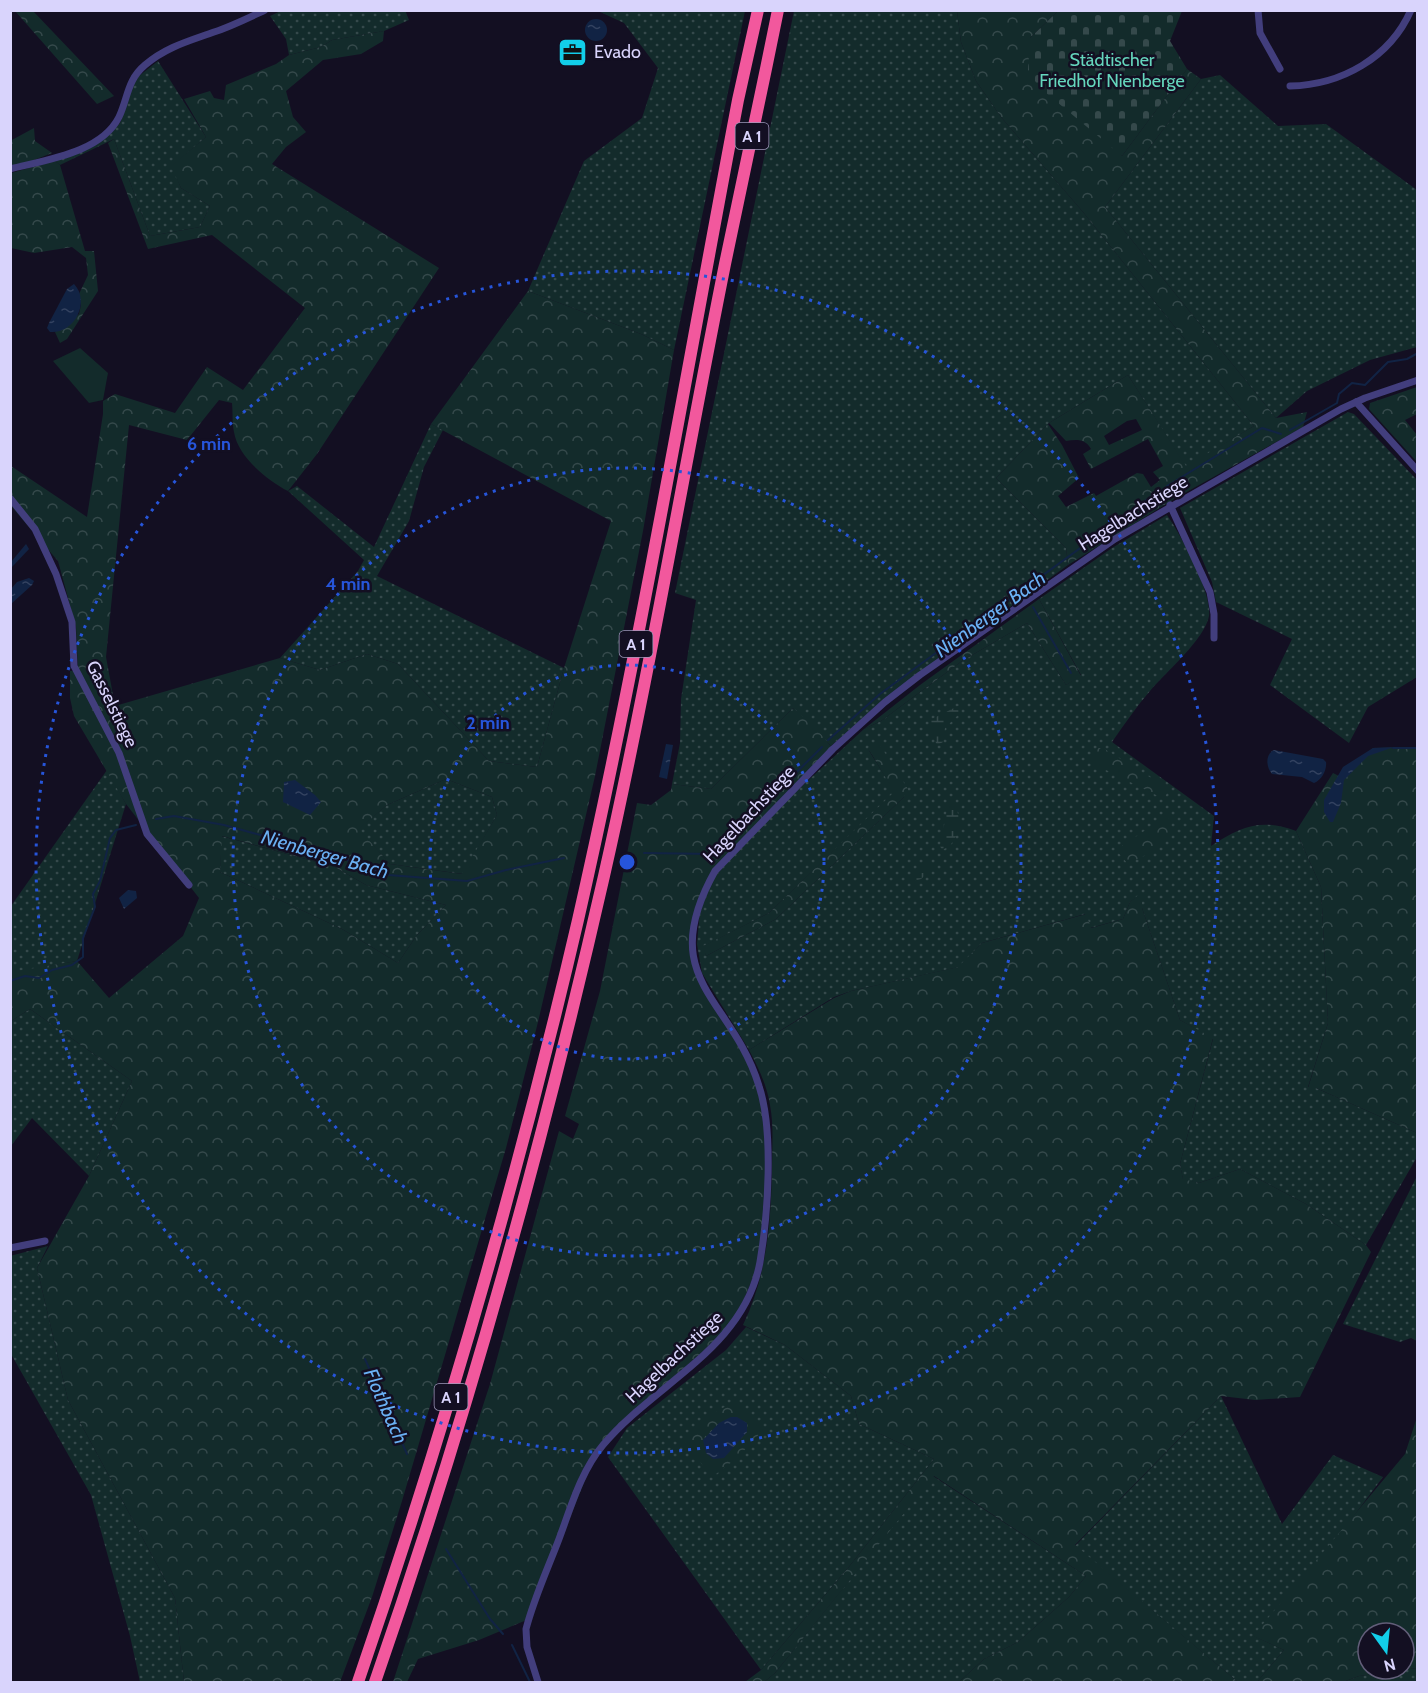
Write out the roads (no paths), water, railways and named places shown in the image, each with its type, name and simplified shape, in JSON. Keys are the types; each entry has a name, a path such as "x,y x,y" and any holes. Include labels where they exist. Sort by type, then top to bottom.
{"highway":[{"name":"A 1","path":"358,1683 445,1416 533,1102 582,903 617,738 738,100 758,10"},
{"name":"A 1","path":"375,1683 468,1394 547,1113 627,771 725,262 778,10"}],"street":[{"path":"10,169 62,155 98,138 115,123 131,81 152,59 179,43 215,32 265,10"},
{"path":"1258,10 1260,33 1280,69"},
{"path":"1290,86 1326,82 1364,66 1391,44 1411,10"},
{"name":"Hagelbachstiege","path":"538,1683 526,1647 526,1629 587,1470 611,1436 727,1333 744,1308 759,1263 767,1163 766,1114 753,1071 698,975 693,933 705,887 724,858 833,749 885,702 1050,582 1170,506 1356,402 1418,380"},
{"path":"1356,402 1418,471"},
{"name":"Gasselstiege","path":"10,498 35,529 56,574 72,622 74,666 119,753 147,834 189,885"},
{"path":"1170,506 1210,592 1214,607 1214,638"},
{"path":"10,1248 45,1241"}],"water":[{"path":"596,19 604,22 607,30 604,38 596,41 588,38 585,30 588,22"},
{"path":"74,284 81,299 77,316 66,328 50,332 47,328 49,323 67,289"},
{"path":"26,544 29,549 11,568 11,562"},
{"path":"29,578 34,581 32,585 11,604 11,589 17,582"},
{"path":"666,744 673,745 667,779 659,777"},
{"path":"1394,747 1368,756 1344,780 1341,803 1333,822 1330,822 1324,812 1324,800 1343,767 1373,748"},
{"path":"1274,750 1323,759 1326,762 1325,771 1322,777 1314,783 1302,777 1272,774 1267,761 1269,754"},
{"path":"295,780 321,802 310,815 283,802 284,782"},
{"path":"128,890 136,891 137,898 124,909 119,898"},
{"path":"731,1417 737,1417 747,1423 747,1432 724,1458 713,1459 706,1453 703,1440 719,1423"}],"waterway":[{"name":"Nienberger Bach","path":"1290,430 1337,403 1339,394 1352,383 1365,385 1388,362 1407,359 1418,353"},
{"name":"Nienberger Bach","path":"1167,486 1262,428 1281,434"},
{"name":"Nienberger Bach","path":"828,740 880,694 1156,493"},
{"path":"1033,607 1071,673"},
{"name":"Nienberger Bach","path":"644,853 714,854 822,747"},
{"path":"1393,748 1418,748"},
{"name":"Nienberger Bach","path":"156,819 174,816 224,825 336,856 388,875 467,881 564,858"},
{"name":"Nienberger Bach","path":"10,981 25,976 39,978 52,970 72,965 83,957 83,938 95,907 93,894 100,881 110,838 116,830 136,825"},
{"name":"Flothbach","path":"365,1359 407,1454"},
{"name":"Flothbach","path":"446,1549 490,1619 503,1634"},
{"name":"Flothbach","path":"512,1645 530,1682"}],"place":[{"name":"Evado","path":"573,52"}],"park label":[{"name":"Städtischer Friedhof Nienberge","path":"1112,70"}]}
